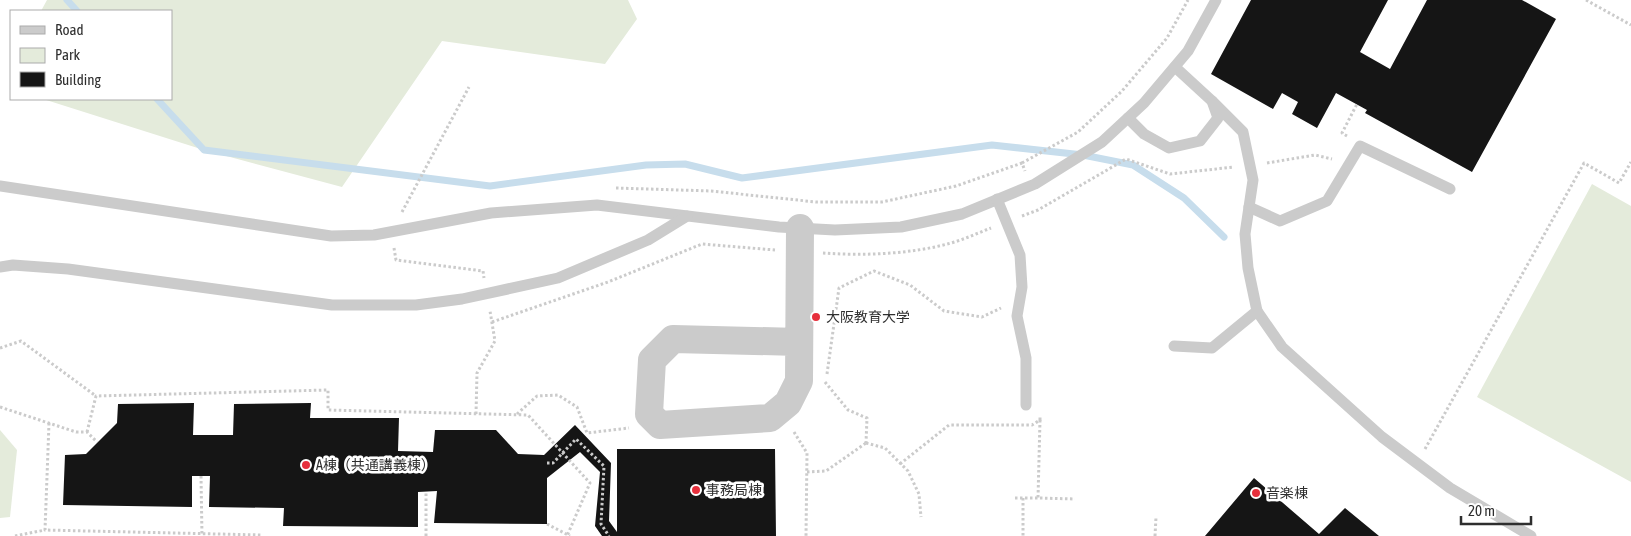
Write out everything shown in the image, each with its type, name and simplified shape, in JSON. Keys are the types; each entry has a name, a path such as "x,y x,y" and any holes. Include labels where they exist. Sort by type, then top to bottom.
{"street":[{"path":"799,342 673,339 652,360 649,414 660,425 770,418 788,403 799,381 800,228"}],"lane":[{"path":"0,186 331,236 374,234 492,213 597,205 779,227 835,230 901,226 962,214 1035,184 1102,142 1144,104 1188,51 1216,0"},
{"path":"1175,67 1212,100 1243,132 1253,180 1245,234 1248,268 1257,312 1282,347 1382,437 1450,488 1531,536"},
{"path":"1128,118 1144,134 1169,148 1200,141 1218,118 1212,100"},
{"path":"1249,207 1280,221 1327,202 1360,146 1450,189"},
{"path":"997,199 1020,255 1022,287 1017,316 1026,358 1026,405"},
{"path":"0,266 13,264 68,268 332,305 416,304 462,299 558,278 648,240 687,216"},
{"path":"1174,346 1212,348 1257,312"}],"path":[{"path":"612,188 711,190 816,202 882,202 956,186 1022,163 1078,132 1122,91 1167,38 1188,0"},
{"path":"1586,0 1631,25"},
{"path":"407,203 469,87"},
{"path":"1276,162 1315,155"},
{"path":"1023,225 1020,217 1038,210 1126,159 1170,174 1234,167"},
{"path":"1418,463 1584,163 1620,183 1631,162"},
{"path":"1022,163 1026,174"},
{"path":"820,253 899,252 928,248 952,243 997,226"},
{"path":"476,414 477,373 495,341 492,320 608,282 702,244 782,250"},
{"path":"394,247 396,260 483,271 484,280"},
{"path":"866,443 867,418 848,410 825,384 839,288 874,271 910,285 944,311 982,317 1020,300"},
{"path":"0,348 21,341 96,396 328,390 328,410 528,415 590,483 568,535 547,524"},
{"path":"516,415 537,396 558,395 577,407 587,433 620,429"},
{"path":"87,432 96,396"},
{"path":"0,407 76,432 87,432 97,442"},
{"path":"1038,498 1040,411"},
{"path":"900,464 949,425 1032,425 1040,420"},
{"path":"45,530 49,424"},
{"path":"792,429 807,453 806,536"},
{"path":"547,463 553,463 576,439 604,466 602,524 609,536"},
{"path":"807,472 826,471 866,443 885,448 908,471 919,494 921,517"},
{"path":"201,476 202,536"},
{"path":"426,492 426,536"},
{"path":"1015,498 1075,499"},
{"path":"1023,498 1023,536"},
{"path":"1155,536 1156,517"},
{"path":"15,536 45,530 261,536"}],"green space":[{"path":"47,0 628,0 637,19 605,64 442,41 342,187 204,150 46,100 172,100 172,10 42,10"},
{"path":"1592,184 1631,206 1631,482 1477,397"},
{"path":"0,430 17,450 10,517 0,518"}],"building":[{"path":"1251,0 1388,0 1360,52 1390,69 1427,0 1522,0 1556,19 1472,172 1365,113 1367,110 1336,93 1317,128 1292,114 1298,102 1282,93 1273,109 1211,74"},
{"name":"A棟（共通講義棟）","path":"194,403 193,435 233,435 234,404 311,403 310,418 399,418 398,451 433,452 435,430 496,430 518,454 544,455 575,425 611,463 609,521 617,532 617,449 775,449 776,536 602,536 595,526 600,472 580,452 547,478 547,524 434,523 437,491 418,492 418,527 283,526 284,508 209,507 210,476 192,476 192,507 63,505 65,455 86,454 117,423 118,404"},
{"name":"音楽棟","path":"1254,478 1319,534 1345,508 1379,536 1205,536"}],"waterway":[{"path":"67,0 76,10"},
{"path":"158,100 204,150 490,186 646,165 685,164 742,178 992,145 1083,155 1133,165 1184,198 1224,237"}],"place":[{"name":"大阪教育大学","path":"816,317"},
{"name":"A棟（共通講義棟）","path":"306,465"},
{"name":"事務局棟","path":"696,490"},
{"name":"音楽棟","path":"1256,493"}]}
